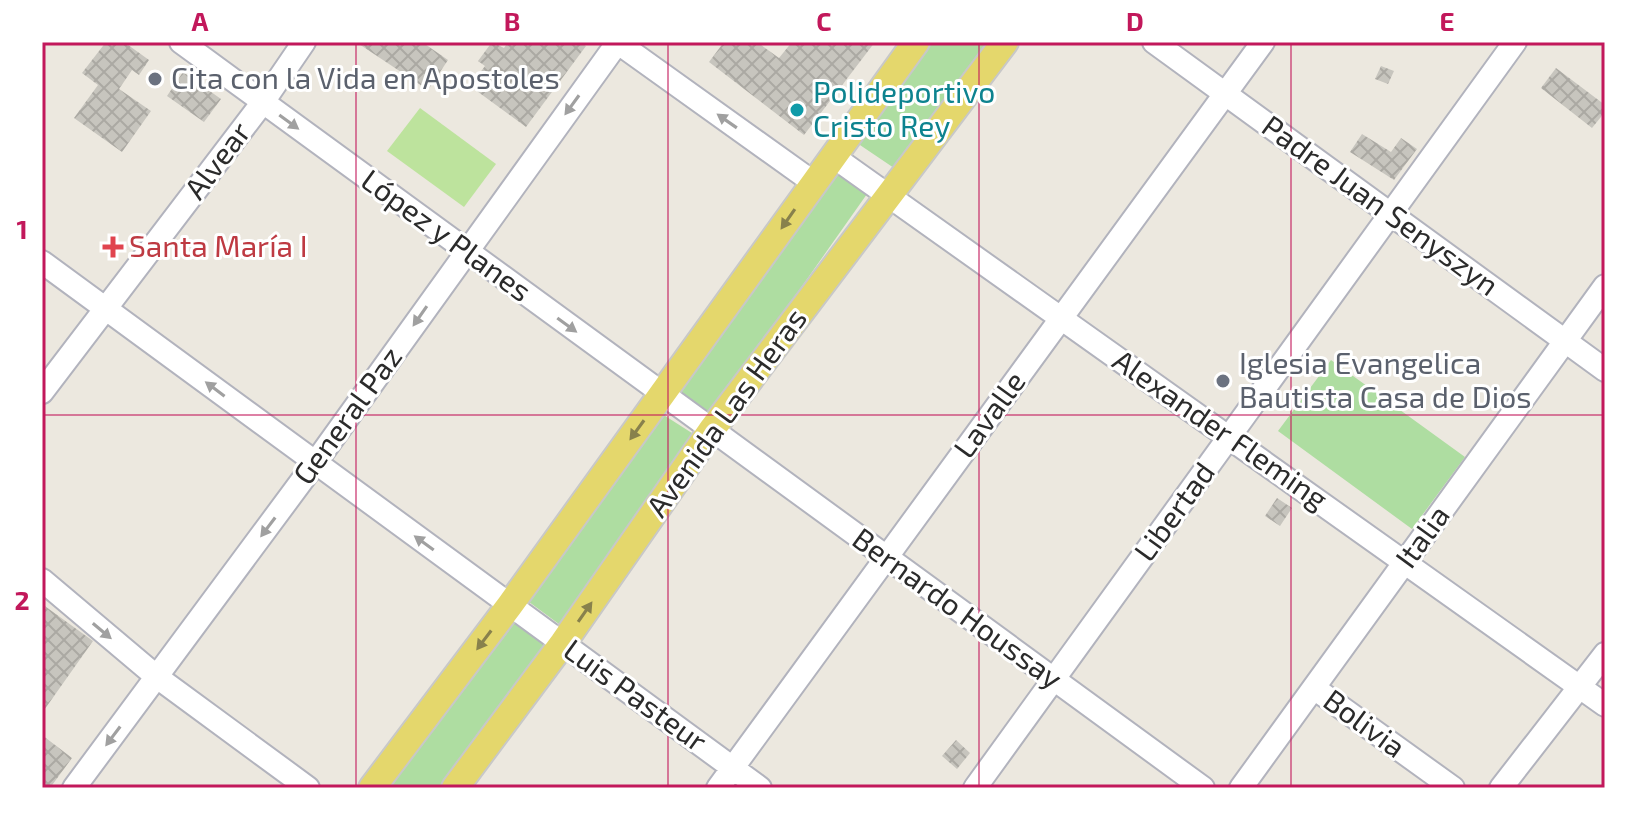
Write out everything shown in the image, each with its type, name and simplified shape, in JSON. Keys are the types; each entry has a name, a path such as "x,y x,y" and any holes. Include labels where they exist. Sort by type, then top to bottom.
{"main road":[{"name":"Avenida Las Heras","path":"372,788 510,605 916,42"},
{"name":"Avenida Las Heras","path":"455,788 563,643 713,428 1005,42"}],"street":[{"name":"López y Planes","path":"181,42 662,395 713,428"},
{"name":"Alvear","path":"42,392 263,102 304,42"},
{"path":"617,42 814,183"},
{"name":"General Paz","path":"74,788 315,463 617,42"},
{"name":"Padre Juan Senyszyn","path":"1154,42 1605,370"},
{"name":"Lavalle","path":"718,788 1263,42"},
{"name":"Libertad","path":"975,788 1515,42"},
{"name":"Alexander Fleming","path":"834,157 1605,705"},
{"name":"Luis Pasteur","path":"42,262 760,788"},
{"name":"Italia","path":"1241,788 1605,286"},
{"name":"Bernardo Houssay","path":"713,428 1203,788"},
{"path":"42,580 157,677 308,788"},
{"path":"1501,788 1605,654"},
{"name":"Bolivia","path":"1314,688 1453,788"}],"green space":[{"path":"929,42 989,42 894,168 857,143"},
{"path":"420,108 496,164 464,207 387,151"},
{"path":"835,171 867,194 712,414 678,391"},
{"path":"1331,360 1465,457 1412,529 1278,431"},
{"path":"659,412 695,435 563,627 525,599"},
{"path":"509,620 545,645 443,788 387,788"}],"building":[{"path":"106,42 124,42 149,60 139,75 132,70 119,89 151,111 122,152 74,118 98,85 82,73"},
{"path":"356,42 422,42 448,60 428,90"},
{"path":"492,42 504,48 508,42 580,42 586,46 526,127 470,86 485,66 478,61"},
{"name":"Polideportivo Cristo Rey","path":"724,42 757,42 779,58 792,42 875,42 804,135 709,62"},
{"path":"1381,66 1394,71 1388,84 1375,79"},
{"path":"1556,68 1605,105 1605,112 1592,128 1541,88"},
{"path":"183,72 221,99 204,122 167,96"},
{"path":"1362,134 1391,152 1401,138 1417,149 1394,180 1350,152"},
{"path":"1277,498 1292,508 1280,526 1265,516"},
{"path":"42,604 93,641 42,713"},
{"path":"42,735 72,758 50,788 42,788"},
{"path":"956,740 970,753 957,769 942,756"}],"place":[{"name":"Cita con la Vida en Apostoles","path":"155,79"},
{"name":"Polideportivo Cristo Rey","path":"797,110"},
{"name":"Santa María I","path":"113,247"},
{"name":"Iglesia Evangelica Bautista Casa de Dios","path":"1223,381"}]}
